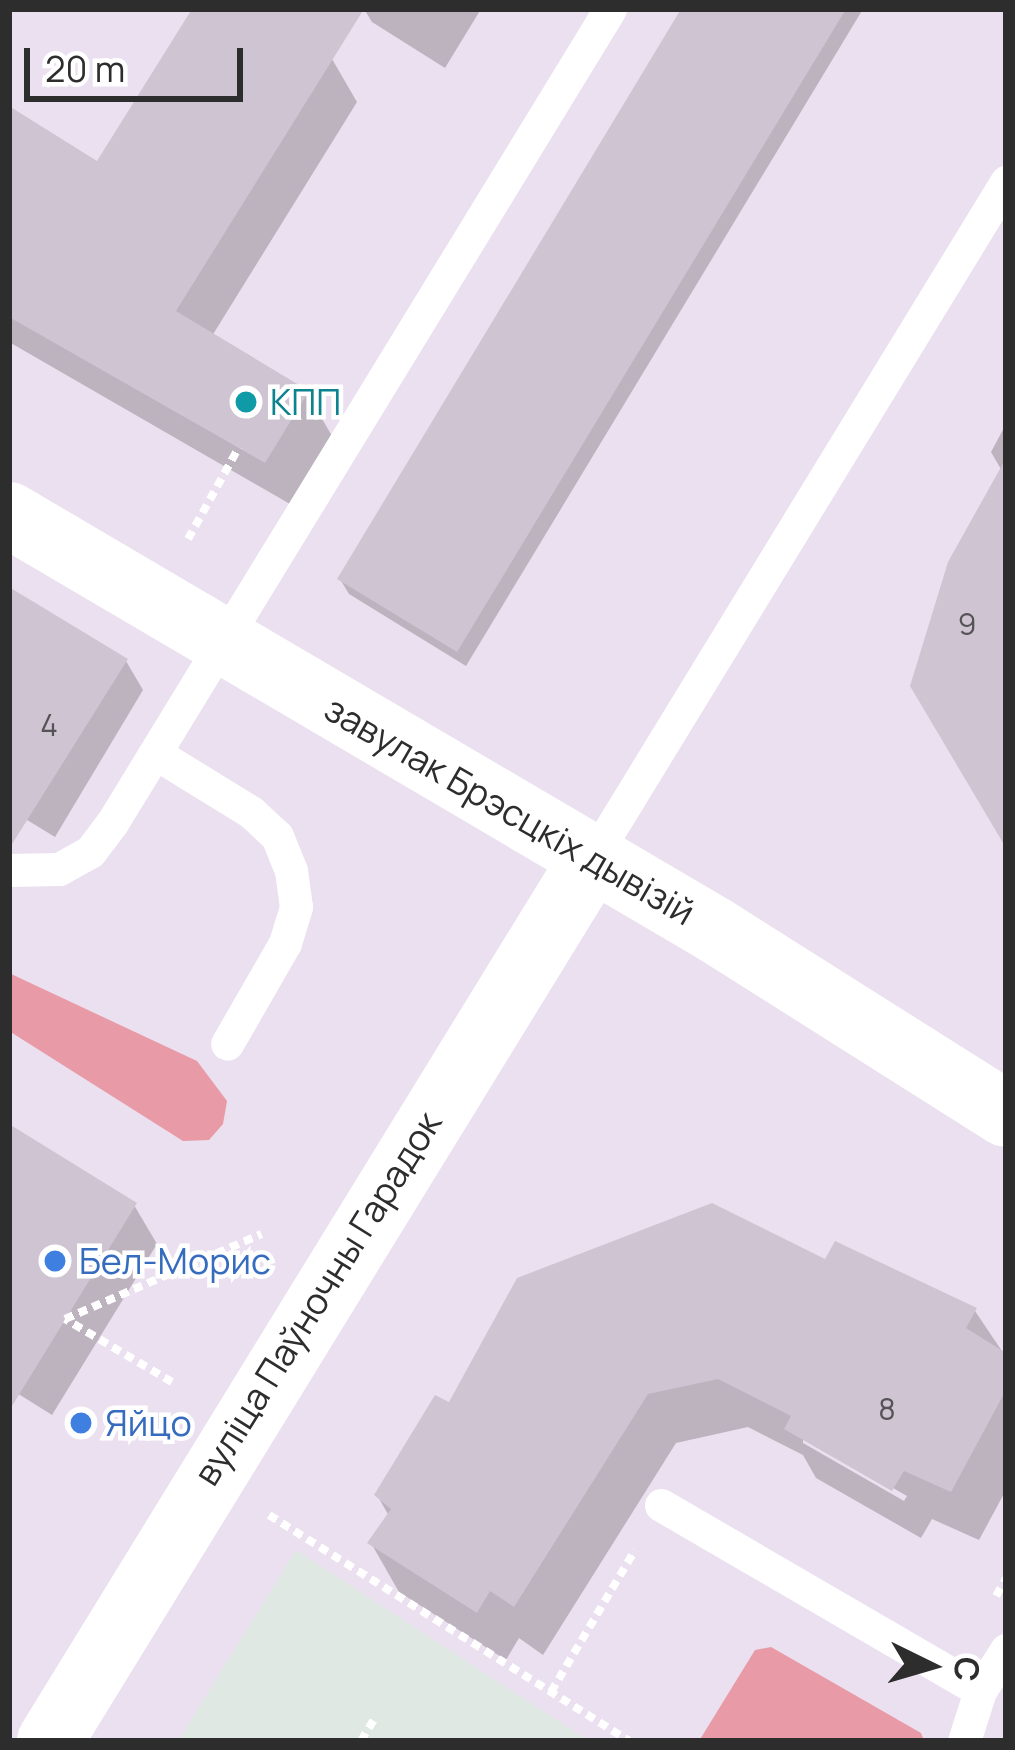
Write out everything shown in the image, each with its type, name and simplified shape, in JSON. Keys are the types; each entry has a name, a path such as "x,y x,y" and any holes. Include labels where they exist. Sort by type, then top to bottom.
{"street":[{"name":"завулак Брэсцкіх дывізій","path":"9,514 592,859 1006,1114"},
{"name":"вуліца Паўночны Гарадок","path":"50,1741 592,859"}],"lane":[{"path":"9,870 59,869 90,852 155,754 610,9"},
{"path":"592,859 1006,182"},
{"path":"155,754 251,812 278,836 292,871 296,907 285,943 227,1044"},
{"path":"661,1505 980,1691"},
{"path":"964,1741 980,1691 1006,1650"}],"path":[{"path":"184,545 239,447"},
{"path":"172,1382 65,1319 261,1234"},
{"path":"258,1508 629,1741"},
{"path":"361,1741 375,1718"}],"shaded area":[{"path":"9,973 197,1061 227,1101 223,1124 209,1140 183,1141 9,1031"},
{"path":"296,1550 589,1741 178,1741"},
{"path":"771,1647 921,1733 924,1741 699,1741 755,1650"}],"building":[{"path":"192,9 364,9 176,311 309,391 265,463 9,317 9,106 97,161"},
{"path":"681,9 846,9 457,652 337,579"},
{"path":"1006,458 1006,848 910,686 948,562"},
{"path":"9,587 128,659 9,849"},
{"name":"Бел-Морис","path":"9,1124 137,1203 9,1411"},
{"path":"712,1203 825,1259 835,1241 977,1308 966,1328 1006,1353 1006,1390 951,1492 904,1471 892,1491 784,1429 791,1416 718,1379 648,1394 514,1607 490,1591 477,1613 367,1543 391,1509 374,1495 435,1395 449,1402 517,1278"}],"place":[{"name":"КПП","path":"246,402"},
{"name":"Бел-Морис","path":"55,1261"},
{"name":"Яйцо","path":"81,1423"}]}
